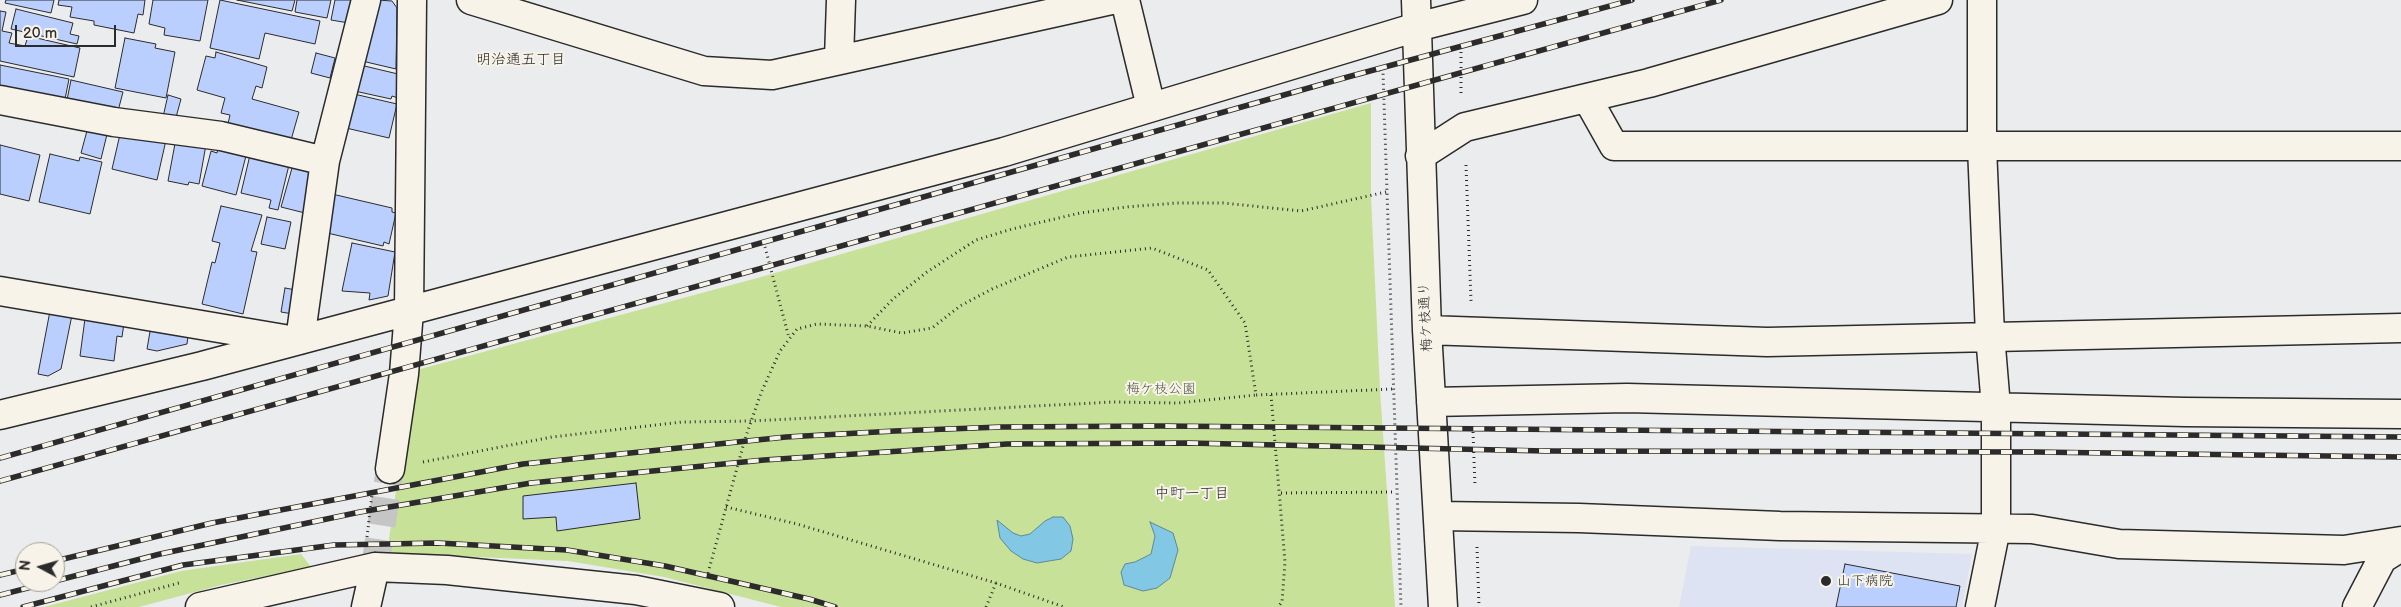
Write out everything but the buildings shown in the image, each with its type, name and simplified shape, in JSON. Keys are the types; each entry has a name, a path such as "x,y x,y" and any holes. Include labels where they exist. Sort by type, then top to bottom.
{"street":[{"path":"298,341 325,161 366,0"},
{"path":"390,469 404,374 409,311 412,0"},
{"path":"471,0 704,71 772,75 1111,0"},
{"path":"839,59 841,0"},
{"path":"1125,0 1151,107"},
{"path":"0,415 298,341 1004,152 1151,107 1417,13 1461,17 1523,0"},
{"path":"1420,156 1465,127 1659,81 1938,0"},
{"path":"1980,607 1996,528 1996,407 1990,335 1982,147 1982,0"},
{"name":"梅ケ枝通り","path":"1417,13 1426,330 1442,607"},
{"path":"1587,98 1614,146 2401,146"},
{"path":"0,100 114,122 221,136 325,161"},
{"path":"0,291 298,341"},
{"path":"1426,330 1767,342 1990,335 2401,328"},
{"path":"1431,402 1628,398 2185,412 2401,414"},
{"path":"1438,516 1579,518 1780,526 2032,529 2119,544 2344,550 2401,541"},
{"path":"2357,607 2382,559 2401,547"},
{"path":"200,607 375,567 447,570 626,589 707,606"},
{"path":"366,607 375,567"}],"path":[{"path":"1461,17 1461,101"},
{"path":"1382,73 1401,607"},
{"path":"867,326 892,299 928,272 976,240 1012,229 1080,213 1126,207 1223,202 1302,211 1386,192"},
{"path":"758,218 790,339"},
{"path":"707,606 726,507 761,393 780,351 797,329 817,324 867,326 902,332 932,328 960,306 992,289 1068,256 1152,248 1208,270 1245,323 1256,395"},
{"path":"390,469 456,454 552,437 682,422 752,421 1112,402 1178,403 1256,395 1393,389"},
{"path":"1271,395 1281,493 1279,513 1285,562 1282,602 1278,607"},
{"path":"1281,493 1396,492"},
{"path":"726,507 797,524 996,583 1064,607"},
{"path":"986,607 996,583"}],"shaded area":[{"name":"山下病院","path":"1691,546 1972,554 1962,607 1679,607"}],"green space":[{"name":"梅ケ枝公園","path":"1371,103 1371,196 1380,390 1395,607 781,607 664,577 568,561 387,553 413,371 761,277"},
{"path":"301,554 311,567 221,585 139,607 44,607 181,571"}],"water":[{"path":"1053,517 1063,517 1070,526 1073,539 1071,551 1061,559 1037,563 1023,559 1011,551 1000,538 997,520 1013,533 1021,536 1030,534 1045,521"},
{"path":"1150,522 1173,533 1178,550 1170,578 1157,588 1143,591 1124,585 1121,572 1125,564 1135,562 1151,554 1155,536"}],"tunnel":[{"path":"375,567 390,469"}],"railway":[{"path":"0,458 1344,78 1632,0"},
{"path":"0,481 1721,0"},
{"path":"65,559 212,523 523,464 786,437 895,431 1001,427 1160,426 2401,437"},
{"path":"65,578 160,554 360,512 531,483 764,460 1007,444 1188,443 1545,451 2034,452 2401,457"},
{"path":"23,607 183,565 334,545 438,543 567,550 665,566 809,599 835,607"},
{"path":"0,575 15,571"},
{"path":"0,595 15,591"}],"place":[{"name":"山下病院","path":"1826,581"}],"district":[{"name":"明治通五丁目","path":"521,60"},
{"name":"中町一丁目","path":"1192,494"}]}
